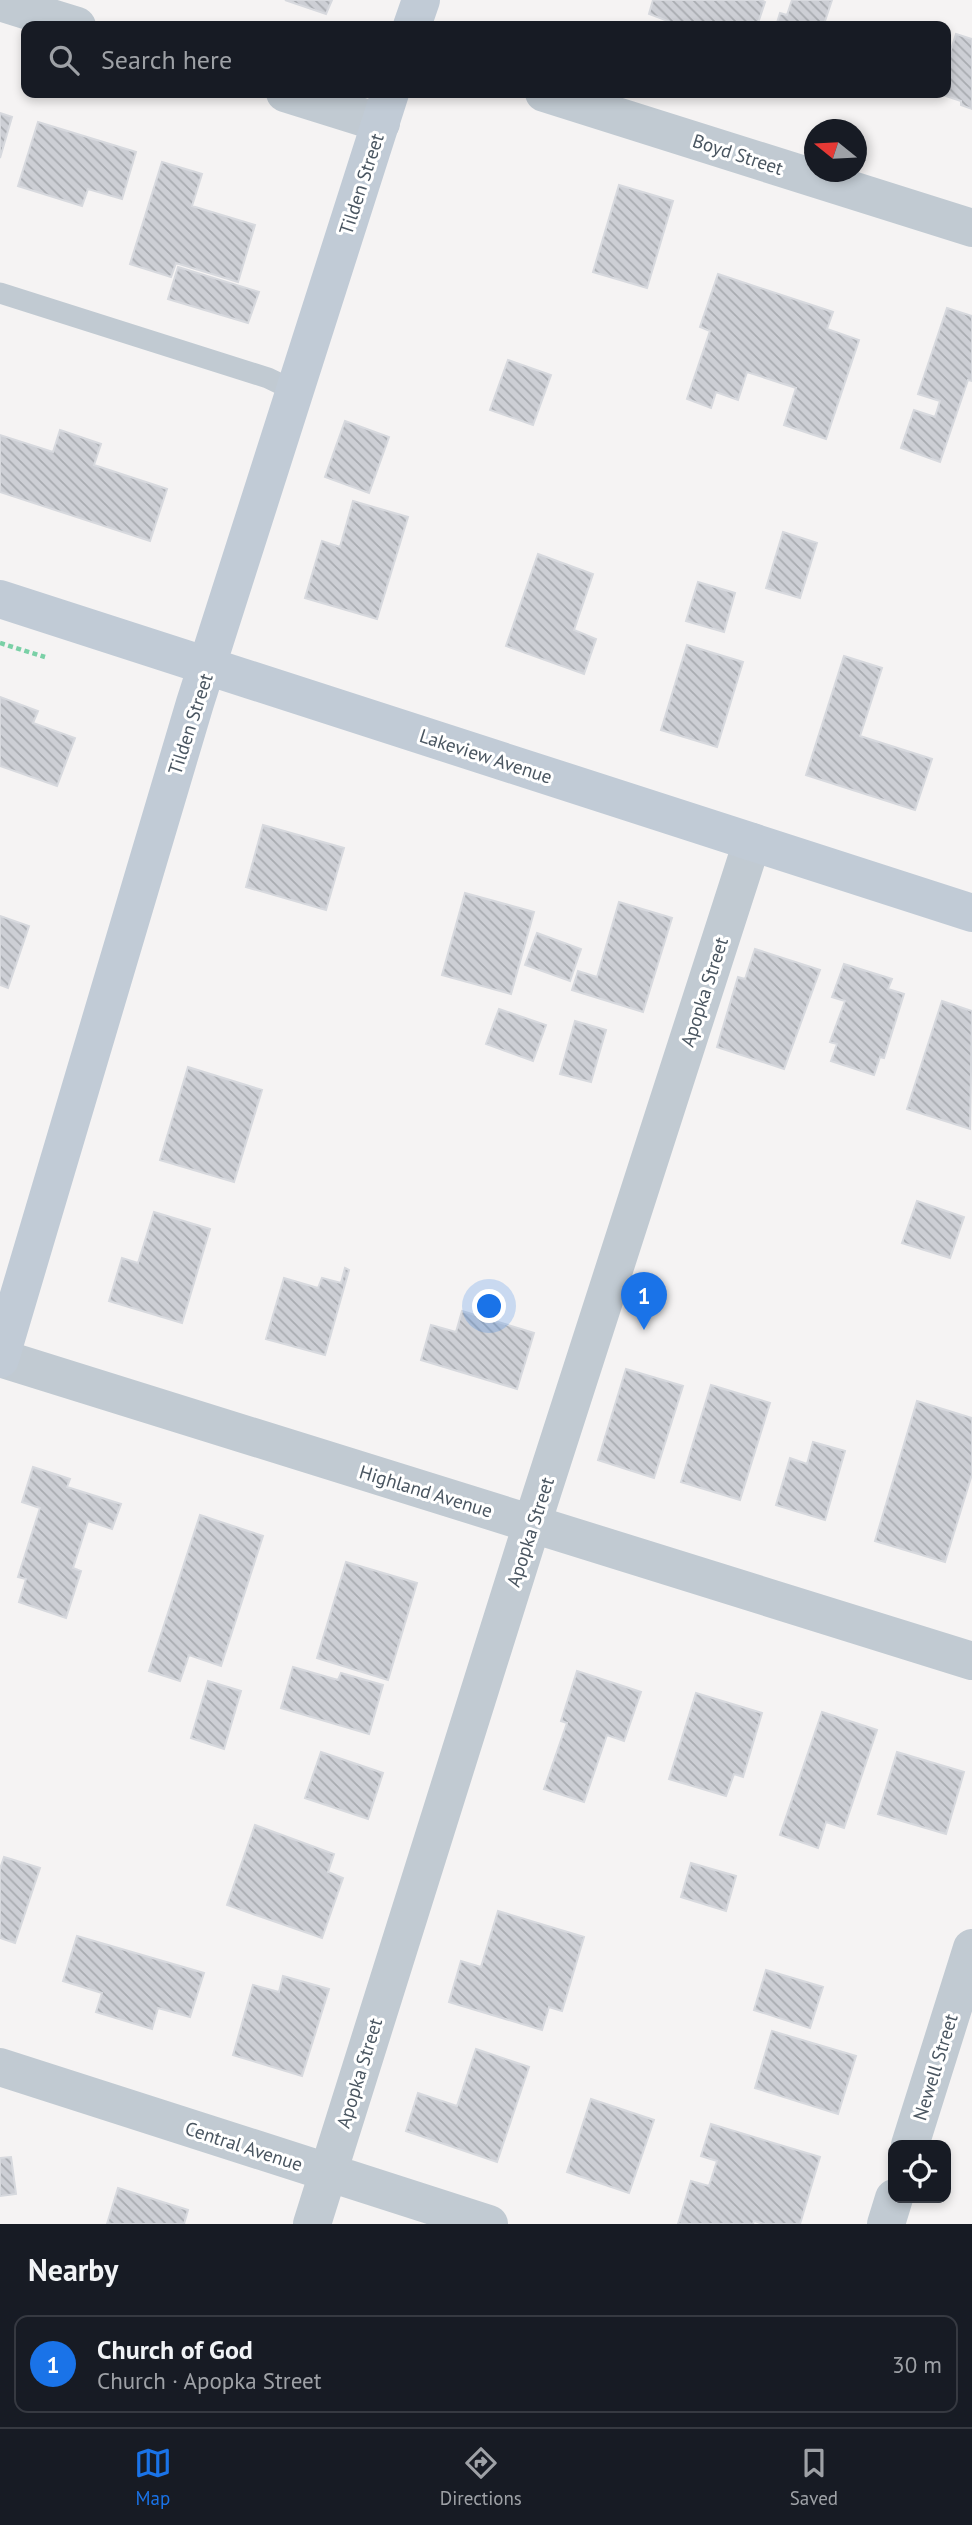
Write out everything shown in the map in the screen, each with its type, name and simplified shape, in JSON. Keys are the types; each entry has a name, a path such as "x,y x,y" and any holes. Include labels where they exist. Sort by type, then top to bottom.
{"street":[{"path":"414,21 421,0"},
{"path":"0,2 61,21"},
{"path":"318,98 385,108"},
{"name":"Boyd Street","path":"560,98 972,228"},
{"name":"Tilden Street","path":"0,1358 195,702 209,667 385,108"},
{"name":"Lakeview Avenue","path":"0,599 972,913"},
{"name":"Apopka Street","path":"312,2224 532,1524 752,842"},
{"name":"Highland Avenue","path":"0,1358 972,1661"},
{"name":"Newell Street","path":"912,2140 972,1948"},
{"name":"Central Avenue","path":"0,2067 489,2224"},
{"path":"886,2224 892,2203"}],"lane":[{"path":"0,293 268,378 295,391"}],"building":[{"path":"285,0 332,0 326,14"},
{"path":"653,0 765,2 759,21 668,21 649,14"},
{"path":"792,0 832,0 825,21 778,21 780,13 787,15"},
{"path":"956,34 972,39 972,109 951,98 951,50"},
{"path":"0,113 12,117 0,158"},
{"path":"38,122 136,152 122,199 88,189 82,206 18,186"},
{"path":"162,162 202,174 192,206 255,225 238,282 176,263 171,277 130,264"},
{"path":"619,185 673,201 647,288 593,272"},
{"path":"178,267 259,292 248,323 168,299"},
{"path":"718,274 833,312 827,329 859,340 826,439 784,425 796,388 747,372 738,400 716,392 711,408 687,399 710,331 700,327"},
{"path":"947,308 972,316 972,381 968,380 940,462 901,448 914,410 935,417 940,401 918,394"},
{"path":"508,360 551,375 533,425 490,410"},
{"path":"345,421 389,437 369,493 325,477"},
{"path":"60,430 101,444 94,465 167,489 150,541 0,492 0,435 53,452"},
{"path":"353,501 408,517 377,619 305,598 322,541 340,547"},
{"path":"783,532 817,543 800,598 766,588"},
{"path":"538,554 593,574 574,630 596,639 584,674 506,646"},
{"path":"698,582 735,593 724,632 686,621"},
{"path":"687,645 743,662 717,747 661,730"},
{"path":"844,656 882,668 860,736 932,759 915,810 806,775"},
{"path":"0,697 38,711 33,723 75,738 57,786 0,766"},
{"path":"263,825 344,848 326,910 246,887"},
{"path":"465,893 534,912 511,994 442,975"},
{"path":"619,902 672,918 643,1012 572,990 578,971 597,977"},
{"path":"0,916 29,926 8,988 0,985"},
{"path":"537,933 581,949 570,981 525,965"},
{"path":"755,949 820,970 784,1069 717,1047 738,977 745,979"},
{"path":"844,964 892,979 888,989 904,994 884,1058 880,1057 874,1075 831,1061 837,1044 830,1042 845,1001 832,997"},
{"path":"942,1001 972,1011 970,1129 907,1109"},
{"path":"499,1009 546,1025 533,1061 486,1044"},
{"path":"575,1021 606,1030 591,1082 560,1074"},
{"path":"188,1067 262,1090 234,1182 160,1160"},
{"path":"917,1201 964,1217 950,1258 902,1243"},
{"path":"154,1212 210,1229 182,1323 109,1301 122,1258 138,1263"},
{"path":"345,1268 349,1270 325,1355 266,1339 284,1278 318,1288 322,1278 341,1283"},
{"path":"462,1311 534,1333 517,1389 421,1360 431,1325 456,1332"},
{"path":"626,1369 683,1386 654,1478 598,1460"},
{"path":"711,1385 770,1403 740,1500 681,1482"},
{"path":"917,1401 972,1418 972,1474 945,1562 875,1541"},
{"path":"813,1442 845,1451 825,1520 776,1505 790,1458 807,1464"},
{"path":"33,1467 70,1479 67,1487 121,1504 112,1529 88,1521 73,1568 81,1571 66,1618 19,1602 26,1579 18,1577 40,1508 22,1502"},
{"path":"200,1515 263,1536 221,1666 189,1655 180,1681 149,1671"},
{"path":"346,1562 417,1583 388,1680 317,1658"},
{"path":"293,1667 338,1680 341,1673 383,1685 369,1734 281,1708"},
{"path":"577,1671 641,1692 624,1741 607,1735 584,1802 544,1789 567,1723 561,1721"},
{"path":"208,1681 241,1691 224,1749 191,1738"},
{"path":"696,1693 762,1713 743,1777 734,1774 726,1796 669,1779"},
{"path":"822,1712 877,1730 844,1828 826,1822 818,1848 780,1835"},
{"path":"321,1752 383,1773 368,1819 305,1798"},
{"path":"897,1752 964,1772 946,1834 878,1814"},
{"path":"255,1825 334,1854 328,1872 343,1878 322,1938 227,1905"},
{"path":"4,1857 40,1868 15,1943 0,1938 0,1869"},
{"path":"691,1863 736,1876 726,1911 681,1897"},
{"path":"498,1911 584,1937 562,2011 549,2007 542,2030 449,2002 461,1961 481,1967"},
{"path":"77,1936 204,1973 190,2017 158,2008 152,2029 96,2012 102,1993 63,1981"},
{"path":"766,1970 823,1987 810,2028 754,2010"},
{"path":"283,1976 329,1989 302,2076 233,2055 253,1985 279,1992"},
{"path":"772,2031 856,2056 838,2114 755,2088"},
{"path":"476,2049 529,2067 497,2162 406,2131 418,2093 457,2106"},
{"path":"591,2099 654,2120 629,2193 567,2172"},
{"path":"711,2124 820,2157 800,2224 764,2224 754,2221 753,2224 678,2224 691,2181 709,2186 717,2161 701,2156"},
{"path":"11,2157 16,2194 0,2196 0,2158"},
{"path":"118,2188 188,2210 184,2224 107,2224"}],"place":[{"name":"Church of God","path":"644,1330"}]}
